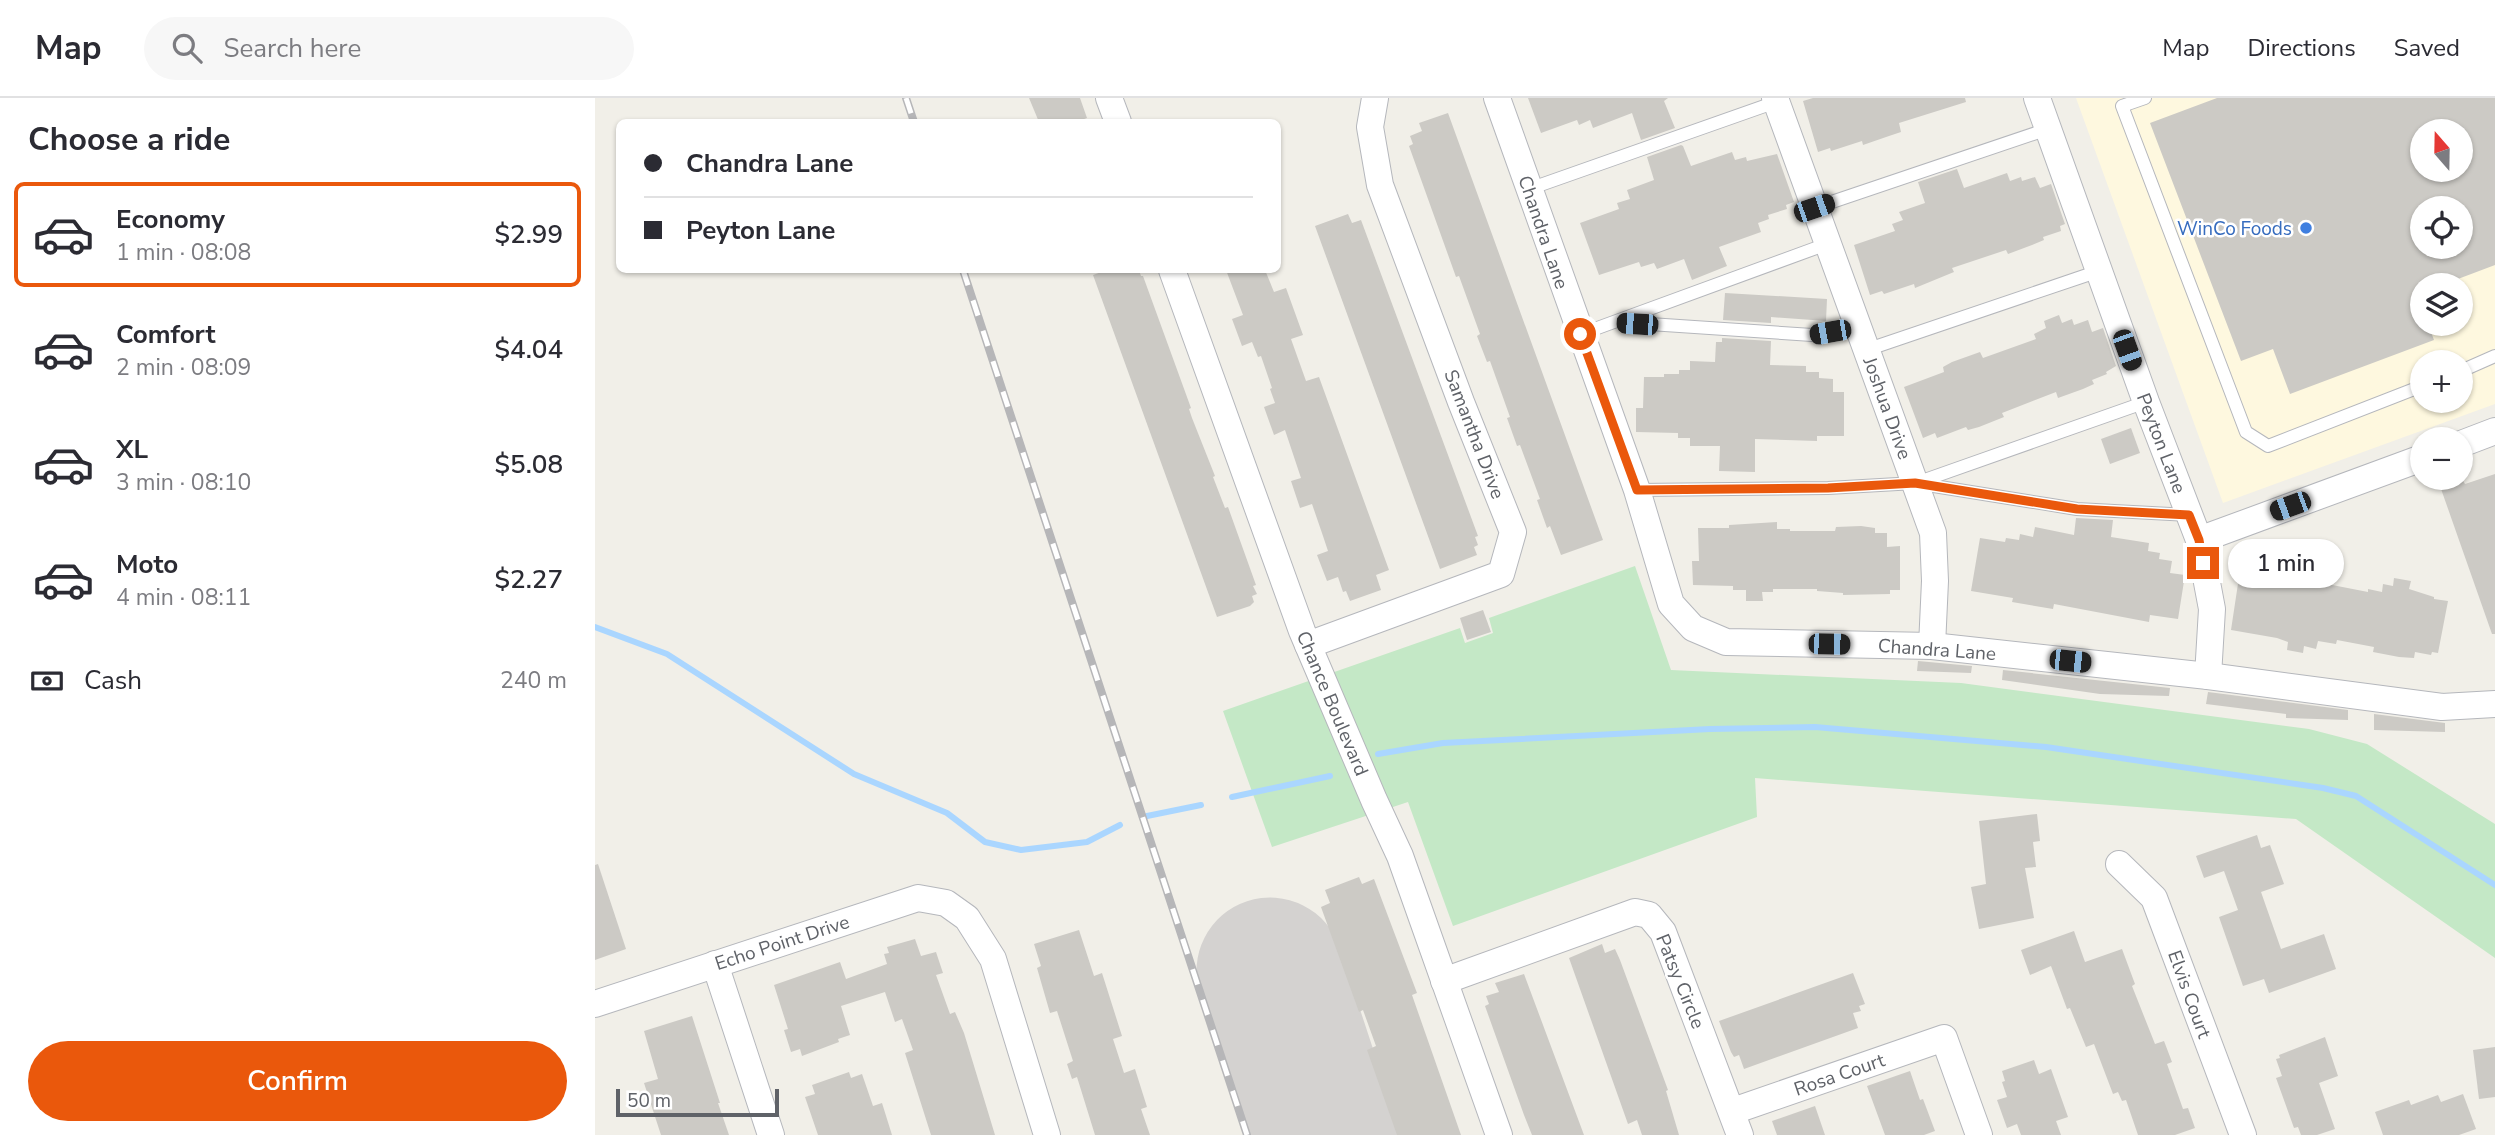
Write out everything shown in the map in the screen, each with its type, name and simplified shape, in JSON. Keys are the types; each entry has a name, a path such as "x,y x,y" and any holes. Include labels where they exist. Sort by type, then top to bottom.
{"street":[{"path":"1109,98 1117,119"},
{"name":"Samantha Drive","path":"1308,645 1501,574 1513,532 1380,185 1370,127 1375,98"},
{"name":"Chandra Lane","path":"1497,98 1637,490 1671,604 1693,628 1726,642 1933,646 2208,676 2442,707 2495,704"},
{"name":"Peyton Lane","path":"2036,98 2199,540 2212,609 2208,676"},
{"name":"Joshua Drive","path":"1775,100 1933,533 1933,646"},
{"name":"Chance Boulevard","path":"1173,273 1308,645 1400,856 1499,1135"},
{"path":"2473,440 2495,432"},
{"path":"2199,540 2410,462"},
{"name":"Elvis Court","path":"2119,864 2154,898 2243,1135"},
{"name":"Echo Point Drive","path":"595,1004 918,898 946,903 967,918 993,959 1047,1135"},
{"name":"Patsy Circle","path":"1444,981 1635,912 1649,915 1663,932 1737,1123"},
{"path":"715,964 771,1135"},
{"name":"Rosa Court","path":"1737,1123 1944,1038 1979,1135"}],"lane":[{"path":"2145,98 2122,106 2246,432 2267,446 2410,391"},
{"path":"1529,190 1775,100"},
{"path":"1814,208 2048,129"},
{"path":"1580,334 1827,244"},
{"path":"1866,350 2099,271"},
{"path":"1613,322 1812,335 1830,332 1856,322"},
{"path":"2473,366 2495,356"},
{"path":"1915,483 2146,402"},
{"path":"1637,490 1828,488 1915,483 2077,509 2189,515"}],"shaded area":[{"path":"2076,98 2495,98 2495,404 2473,412 2473,350 2410,350 2410,413 2470,413 2432,427 2410,427 2410,435 2223,503"}],"green space":[{"path":"1635,566 1671,670 1961,683 2309,729 2367,744 2495,824 2495,958 2296,819 1755,778 1757,817 1453,926 1408,802 1272,847 1223,711 1460,628 1465,643 1493,633 1489,618"}],"building":[{"path":"1029,98 1080,98 1087,118 1084,119 1038,119"},
{"path":"1528,98 1668,98 1664,101 1675,128 1641,140 1632,113 1593,128 1590,120 1579,125 1577,120 1541,133"},
{"path":"1813,98 1965,98 1966,102 1899,123 1901,132 1863,145 1862,141 1831,151 1830,148 1818,152 1803,101"},
{"name":"WinCo Foods","path":"2217,98 2495,98 2495,265 2473,273 2410,273 2410,336 2432,336 2434,340 2290,394 2273,349 2241,361 2150,123"},
{"path":"1448,113 1603,540 1561,555 1550,526 1547,528 1537,500 1540,499 1520,445 1517,446 1507,418 1510,417 1490,361 1487,362 1477,336 1480,334 1459,276 1456,277 1409,146 1413,144 1410,136 1422,131 1419,123"},
{"path":"1681,145 1691,166 1732,152 1735,160 1746,157 1747,161 1777,154 1794,202 1786,205 1787,209 1768,215 1769,219 1758,223 1761,232 1719,247 1727,266 1692,280 1684,259 1657,269 1654,263 1641,267 1639,262 1599,275 1580,223 1619,209 1617,203 1630,199 1627,190 1654,180 1647,157"},
{"path":"1957,169 1964,188 2007,173 2010,181 2021,177 2022,181 2035,177 2040,188 2051,184 2065,224 2060,226 2061,231 2043,237 2044,240 2008,254 2006,250 1952,268 1954,272 1915,288 1914,284 1884,294 1882,291 1870,295 1854,245 1895,231 1892,224 1903,220 1899,212 1925,203 1918,182"},
{"path":"1348,214 1352,223 1361,220 1478,536 1475,537 1478,545 1474,547 1477,555 1440,569 1315,226"},
{"path":"1140,273 1143,276 1215,476 1213,477 1225,508 1228,507 1256,585 1253,586 1257,594 1252,596 1254,602 1250,606 1217,617 1093,275"},
{"path":"1227,273 1266,273 1274,292 1286,288 1303,335 1291,339 1306,381 1319,377 1389,570 1376,575 1381,590 1350,601 1346,591 1343,592 1338,577 1327,581 1317,555 1328,551 1312,504 1300,508 1291,481 1301,478 1285,430 1274,435 1264,407 1275,403 1261,356 1258,357 1252,342 1242,346 1232,319 1243,315"},
{"path":"1725,293 1827,299 1826,321 1771,317 1771,323 1723,320"},
{"path":"2059,315 2062,323 2072,319 2074,325 2088,320 2092,332 2103,328 2116,366 2106,372 2107,374 2092,380 2094,384 2083,389 2058,398 2056,392 2002,413 2004,417 1979,427 1968,430 1966,427 1937,438 1935,433 1923,438 1904,387 1944,372 1943,367 1952,362 1980,352 1983,358 2036,339 2034,334 2046,328 2044,321"},
{"path":"1722,338 1771,341 1770,365 1806,366 1806,372 1819,372 1819,378 1833,379 1833,392 1844,392 1844,436 1817,436 1817,441 1755,439 1755,472 1719,471 1720,446 1690,446 1690,438 1678,438 1678,433 1636,432 1636,408 1643,408 1644,377 1679,374 1679,370 1690,370 1690,361 1715,362 1716,342 1722,342"},
{"path":"2131,428 2140,453 2110,464 2101,439"},
{"path":"2495,474 2495,634 2492,634 2441,490 2473,490 2473,481"},
{"path":"2076,518 2113,520 2111,537 2149,543 2148,551 2160,553 2159,559 2172,561 2170,573 2185,575 2178,619 2150,615 2149,622 2054,604 2053,609 2012,602 2013,598 1971,591 1980,538 2005,542 2006,538 2019,540 2020,534 2033,537 2035,527 2074,535"},
{"path":"1777,522 1777,529 1790,531 1835,531 1836,527 1861,526 1875,528 1875,533 1887,533 1887,547 1900,546 1900,590 1890,590 1890,594 1843,595 1817,589 1773,589 1773,592 1762,592 1763,601 1746,601 1746,590 1733,590 1733,586 1693,585 1692,561 1699,561 1698,528 1729,528 1729,525"},
{"path":"2296,570 2312,573 2312,578 2323,580 2322,583 2368,592 2368,589 2382,592 2383,584 2393,586 2394,578 2411,581 2409,589 2434,599 2448,601 2438,653 2432,652 2431,655 2415,652 2414,658 2399,657 2373,652 2374,647 2337,640 2336,644 2318,641 2316,649 2304,646 2303,653 2287,650 2288,642 2277,638 2231,630 2239,577 2265,582 2266,578 2282,581 2283,575 2295,577"},
{"path":"1483,610 1491,632 1467,640 1460,618"},
{"path":"1918,661 1972,666 1971,673 1917,671"},
{"path":"2003,670 2170,688 2169,696 2100,694 2002,680"},
{"path":"2208,692 2348,710 2348,720 2286,718 2286,714 2206,704"},
{"path":"2374,714 2445,723 2445,732 2374,730"},
{"path":"2037,814 2040,841 2033,842 2036,867 2025,868 2034,918 1979,929 1971,887 1986,884 1979,821"},
{"path":"2257,835 2261,848 2270,845 2284,884 2261,892 2281,949 2324,934 2336,969 2269,993 2264,979 2243,986 2219,917 2238,910 2224,871 2204,878 2196,856"},
{"path":"598,864 626,949 595,960 595,865"},
{"path":"1359,877 1362,884 1374,879 1417,993 1412,995 1461,1135 1397,1135 1367,1050 1376,1046 1363,1010 1359,1012 1321,907 1330,903 1325,890"},
{"path":"1079,930 1094,976 1102,973 1122,1036 1113,1039 1124,1073 1135,1069 1147,1107 1141,1109 1150,1135 1095,1135 1077,1077 1072,1079 1067,1064 1073,1061 1057,1011 1050,1013 1037,968 1041,966 1034,944"},
{"path":"2074,931 2085,962 2122,949 2135,984 2132,986 2155,1044 2164,1041 2172,1062 2167,1064 2183,1109 2188,1108 2195,1128 2175,1135 2138,1135 2126,1100 2122,1101 2118,1092 2113,1094 2094,1044 2086,1047 2070,1008 2067,1009 2051,966 2030,975 2021,950"},
{"path":"915,939 921,956 936,952 943,973 936,975 950,1014 955,1012 964,1033 995,1135 931,1135 905,1053 913,1050 902,1019 895,1022 885,992 841,1006 850,1035 802,1056 800,1049 791,1052 784,1030 788,1029 774,985 840,962 846,979 887,964 884,954 889,953 887,947"},
{"path":"1602,944 1605,953 1615,949 1620,960 1668,1090 1666,1091 1679,1135 1642,1135 1637,1120 1628,1124 1569,958"},
{"path":"1853,973 1865,1004 1859,1006 1861,1011 1853,1013 1858,1028 1744,1069 1739,1055 1734,1057 1719,1021"},
{"path":"1524,974 1584,1135 1532,1135 1524,1115 1485,1006 1489,1004 1486,996 1499,992 1495,983"},
{"path":"692,1016 729,1135 661,1135 644,1083 658,1079 644,1031"},
{"path":"2325,1037 2338,1076 2319,1083 2335,1129 2317,1135 2301,1135 2298,1127 2294,1128 2276,1078 2282,1076 2276,1059 2280,1058 2279,1055"},
{"path":"2495,1047 2495,1097 2479,1099 2473,1050"},
{"path":"2034,1060 2039,1074 2051,1069 2068,1117 2056,1121 2061,1135 2021,1135 2017,1124 2007,1128 1997,1100 2007,1097 2002,1071"},
{"path":"1910,1071 1935,1131 1924,1135 1885,1135 1867,1086"},
{"path":"849,1072 851,1078 862,1074 873,1106 882,1103 892,1135 818,1135 805,1097 815,1094 812,1085"},
{"path":"2463,1094 2476,1129 2459,1135 2383,1135 2375,1112 2409,1100 2411,1105 2438,1095 2441,1102"},
{"path":"1815,1106 1825,1135 1777,1135 1772,1121"}],"waterway":[{"path":"595,627 667,654 854,774 947,813 985,842 1021,850 1087,842 1120,825"},
{"path":"1378,754 1443,743 1710,729 1815,727 2046,747 2323,788 2356,796 2495,885"},
{"path":"1232,797 1330,776"},
{"path":"1147,816 1201,805"}],"runway":[{"path":"1270,971 1324,1135"}],"railway":[{"path":"906,98 913,119"},
{"path":"964,273 1247,1135"}],"place":[{"name":"WinCo Foods","path":"2306,228"}],"route":[{"path":"1580,334 1637,490 1828,488 1915,483 2077,509 2189,515 2199,540 2203,563"}]}
